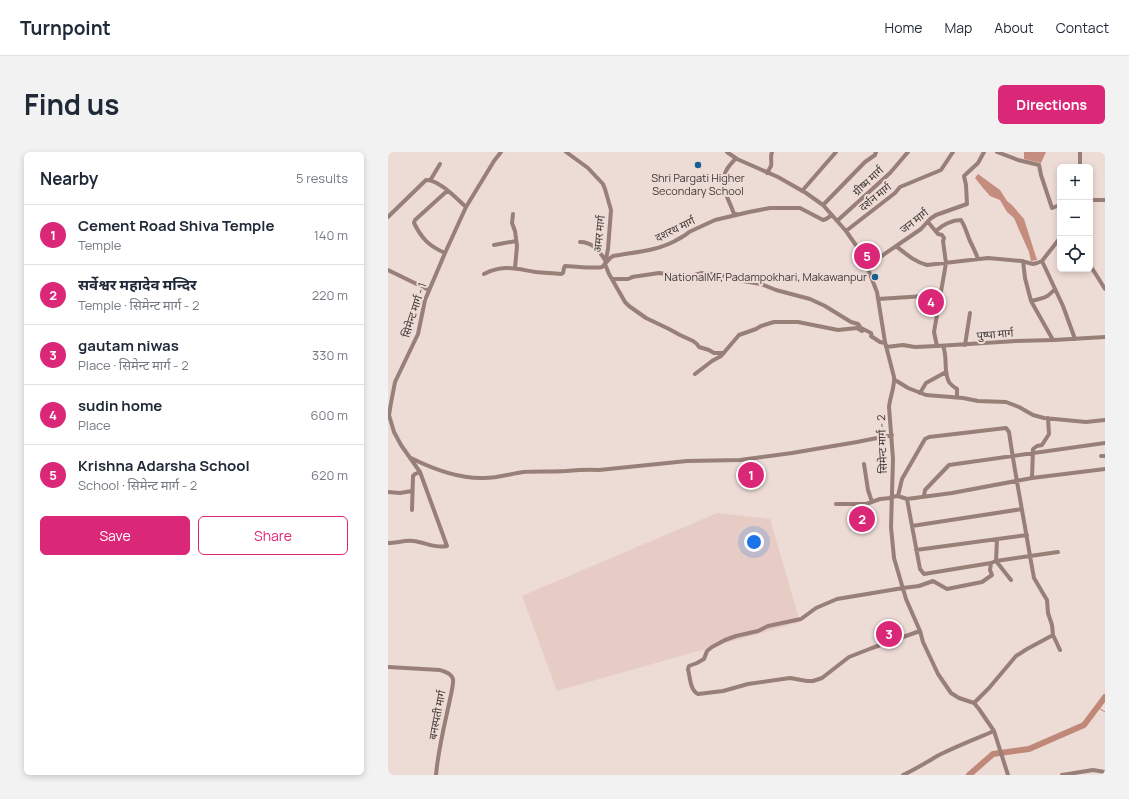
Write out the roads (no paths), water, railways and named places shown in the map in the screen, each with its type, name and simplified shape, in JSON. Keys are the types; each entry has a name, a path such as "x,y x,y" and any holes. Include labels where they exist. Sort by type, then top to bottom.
{"street":[{"name":"सिमेन्ट मार्ग - 1","path":"388,543 413,541 432,546 447,546 420,472 394,432 389,415 395,382 418,334 425,300 445,253 466,207 494,160 502,152"},
{"name":"अमर मार्ग","path":"566,152 588,168 604,184 611,210 608,249 605,262"},
{"name":"सिमेन्ट मार्ग - 2","path":"727,152 736,158 778,177 823,205 846,231 862,254 878,292 885,345 894,380 889,407 893,459 891,527 894,558 906,599 920,631 923,642 938,674 951,693 959,698 974,702"},
{"path":"767,172 771,166 770,161 772,158 772,152"},
{"path":"802,191 836,152"},
{"path":"823,205 865,162 875,155 876,152"},
{"name":"ग्रीष्म मार्ग","path":"838,221 890,173 908,152"},
{"name":"दर्शन मार्ग","path":"846,231 895,193 900,187 941,170 953,152"},
{"name":"जन मार्ग","path":"867,266 921,229 936,215 967,204 964,176 978,163 984,152"},
{"path":"997,152 1018,160 1039,165 1052,208 1057,206"},
{"path":"1080,152 1080,164"},
{"path":"736,158 725,172 724,190 734,214 736,214"},
{"path":"389,214 426,180 431,179 440,164"},
{"path":"431,179 466,207"},
{"path":"445,253 435,249 425,242 414,223 415,220 447,191"},
{"path":"1093,200 1105,200"},
{"name":"दशरथ मार्ग","path":"484,274 494,269 503,268 515,268 561,274 566,266 600,267 608,258 650,250 672,242 689,232 716,220 736,214 770,208 800,208 823,220 832,215"},
{"path":"513,214 512,223 515,231 517,246 515,268"},
{"path":"936,231 952,221 961,220 978,259"},
{"path":"928,222 938,234 942,235 944,238 943,241 946,263 934,332 937,346"},
{"path":"494,245 516,241"},
{"path":"580,242 593,245 605,262 625,302 639,314 693,341 699,347 714,353 724,353"},
{"path":"896,246 914,261 927,265 988,258 1023,261 1033,264 1042,261 1057,242"},
{"path":"1023,261 1025,278 1031,301 1053,340"},
{"path":"1042,261 1063,306 1075,339"},
{"path":"388,270 430,290"},
{"path":"1093,270 1105,289"},
{"path":"613,279 628,279 661,273 687,277 702,273 761,284 776,290 815,301 851,322 858,324 871,333 872,337"},
{"path":"1031,301 1046,298 1055,289"},
{"path":"878,299 925,296"},
{"path":"966,345 970,313"},
{"path":"695,374 721,356 739,335 761,326 781,322 798,322 838,330 857,328 885,345"},
{"name":"पुष्पा मार्ग","path":"885,345 915,347 943,346 1105,337"},
{"path":"943,346 946,357 946,372 950,383 957,389 957,397"},
{"path":"920,393 926,383 946,372"},
{"path":"894,380 926,395 957,397 978,401 1006,402 1033,415 1048,418 1086,422 1105,420"},
{"path":"1032,478 1034,449 1035,447 1042,445 1049,434 1048,418"},
{"path":"898,496 902,479 925,439 929,437 1006,428 1009,432 1034,578 1047,600 1048,613 1052,625 1053,635 1060,650"},
{"path":"409,457 429,467 442,471 467,477 484,478 520,472 589,469 599,470 687,461 740,460 792,453 892,435"},
{"path":"924,496 925,490 948,464 1105,443"},
{"path":"864,464 868,490 872,502"},
{"path":"836,504 866,504 885,497 898,496 907,499 952,493 1032,478 1105,469"},
{"path":"412,510 414,475 420,472"},
{"path":"388,492 400,493 412,491"},
{"path":"907,499 920,569 924,574 1058,552"},
{"path":"912,526 1022,509"},
{"path":"916,550 1027,535"},
{"path":"920,631 849,657 822,678 813,681 790,678 748,684 723,691 698,694 695,693 693,689 688,669 689,666 704,659 707,651 712,647 725,640 736,636 758,632 768,626 801,619 816,608 837,599 919,586 933,581 947,589 982,582 992,575 990,570 994,562 997,539"},
{"path":"994,562 1011,580"},
{"path":"1008,775 994,731 974,702 989,688 1016,656 1053,635"},
{"name":"बनस्पती मार्ग","path":"388,667 440,670 450,674 453,679 438,756 436,775"},
{"path":"903,775 959,745 994,731"},
{"path":"1062,775 1093,770 1105,772"}],"waterway":[{"path":"969,775 993,754 1029,749 1084,725 1105,697"},
{"path":"1097,707 1105,712"}],"place":[{"name":"Shri Pargati Higher Secondary School","path":"698,165"},
{"name":"Krishna Adarsha School","path":"867,256"},
{"name":"NationalMF, Padampokhari, Makawanpur","path":"875,277"},
{"name":"sudin home","path":"931,302"},
{"name":"Cement Road Shiva Temple","path":"751,475"},
{"name":"सर्वेश्वर महादेव मन्दिर","path":"862,519"},
{"name":"gautam niwas","path":"889,634"}]}
